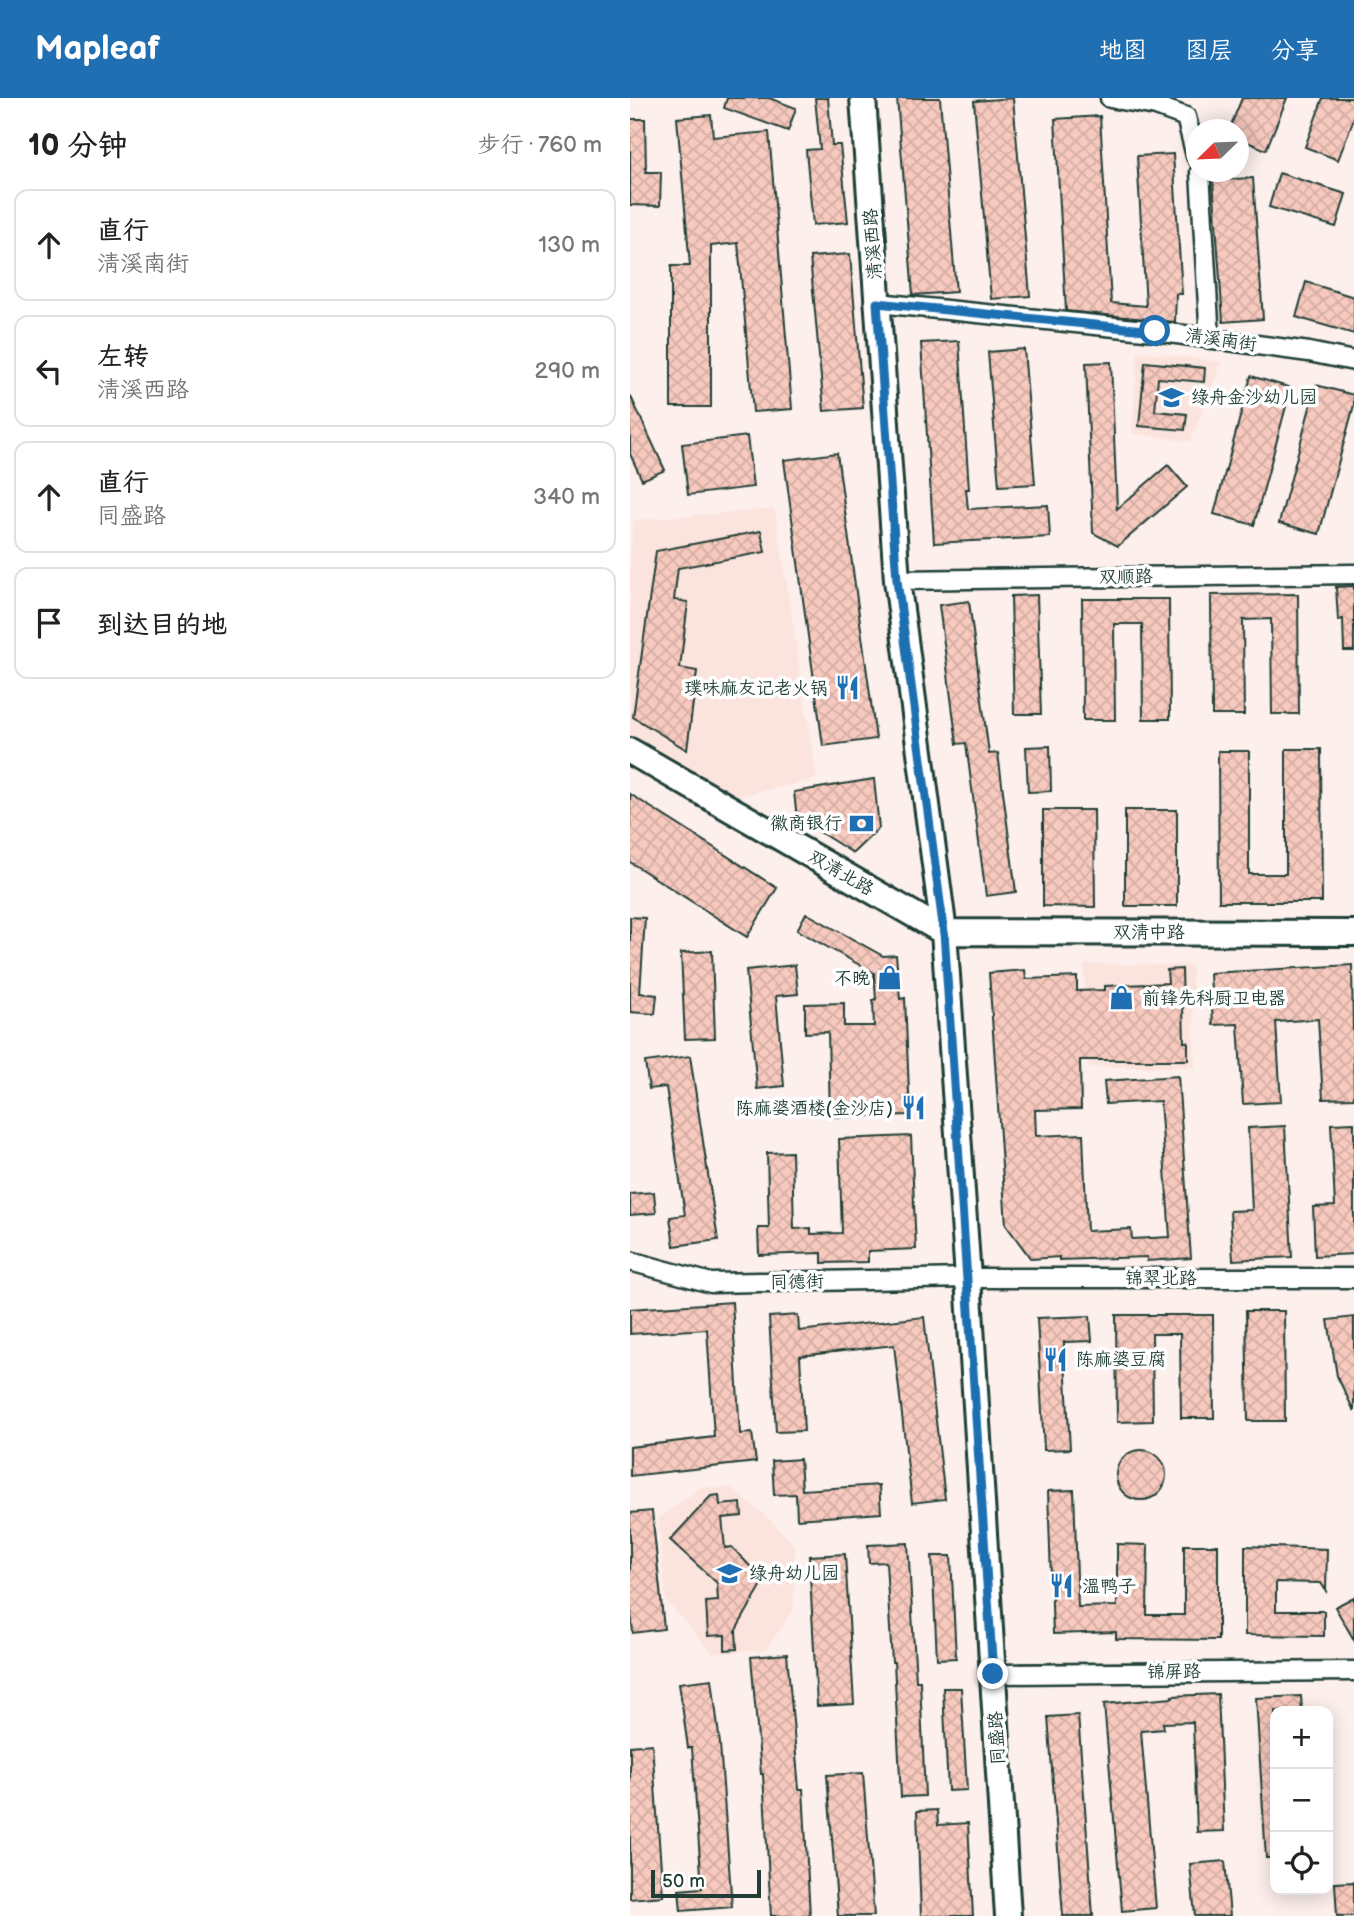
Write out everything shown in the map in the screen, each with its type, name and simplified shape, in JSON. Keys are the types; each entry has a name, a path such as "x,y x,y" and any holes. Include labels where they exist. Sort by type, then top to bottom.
{"street":[{"name":"清溪西路","path":"863,98 897,580 944,932"},
{"path":"1110,98 1156,106 1187,119"},
{"path":"1201,182 1210,339"},
{"name":"清溪南街","path":"877,303 1155,331 1309,352 1354,361"},
{"name":"双顺路","path":"897,580 1354,574"},
{"name":"双清北路","path":"630,751 944,932"},
{"name":"双清中路","path":"944,932 1354,933"},
{"name":"同盛路","path":"944,932 1008,1916"},
{"name":"同德街","path":"630,1261 711,1283 968,1278"},
{"name":"锦翠北路","path":"968,1278 1354,1278"},
{"name":"锦屏路","path":"993,1674 1354,1671"}],"shaded area":[{"name":"绿舟金沙幼儿园","path":"1138,351 1222,362 1190,442 1132,433"},
{"path":"775,509 817,779 739,796 679,770 630,736 630,554 634,520"},
{"path":"1084,964 1192,965 1195,1067 1089,1067"},
{"name":"绿舟幼儿园","path":"701,1487 731,1488 768,1518 795,1545 794,1609 766,1650 713,1654 666,1601 658,1519"}],"building":[{"path":"727,98 769,98 796,108 788,131 724,108"},
{"path":"815,98 828,98 832,145 840,145 848,222 813,225 806,150 820,149"},
{"path":"897,98 940,98 956,292 913,295"},
{"path":"1013,98 1030,296 991,299 974,101"},
{"path":"1242,98 1287,98 1266,150 1249,143 1249,119 1233,119"},
{"path":"1323,98 1354,98 1354,118 1338,160 1305,147"},
{"path":"711,115 713,137 769,132 792,409 753,412 738,243 711,246 711,407 671,407 671,266 690,266 677,118"},
{"path":"1100,116 1111,303 1146,306 1137,156 1173,154 1182,294 1176,294 1175,322 1066,311 1055,119"},
{"path":"630,119 645,119 646,172 661,172 660,206 630,205"},
{"path":"1279,173 1346,194 1336,227 1269,207"},
{"path":"1249,178 1253,178 1263,319 1223,322 1213,182 1249,182"},
{"path":"850,254 863,408 824,411 810,257"},
{"path":"1306,282 1354,297 1354,334 1296,317"},
{"path":"959,341 968,509 1048,505 1050,537 934,543 921,343"},
{"path":"1024,349 1035,484 999,486 988,352"},
{"path":"1111,362 1117,509 1168,465 1187,487 1118,546 1093,533 1086,363"},
{"path":"1145,362 1205,368 1204,382 1158,378 1155,411 1187,414 1185,430 1139,426"},
{"path":"1251,376 1291,388 1254,525 1214,514"},
{"path":"1316,385 1354,395 1354,405 1319,534 1279,523"},
{"path":"630,395 665,470 642,480 630,454"},
{"path":"747,436 753,487 688,495 682,444"},
{"path":"837,453 876,739 823,746 784,460"},
{"path":"761,531 765,552 678,568 674,600 688,602 680,668 697,671 687,750 633,717 656,551"},
{"path":"1354,586 1354,651 1344,651 1343,619 1338,620 1336,587"},
{"path":"1298,594 1299,714 1272,714 1271,619 1243,620 1244,715 1212,715 1211,595"},
{"path":"1037,595 1041,714 1014,714 1011,596"},
{"path":"1082,599 1169,599 1170,719 1143,719 1142,624 1114,624 1115,720 1083,720"},
{"path":"969,601 989,754 998,753 1016,892 986,896 966,743 957,744 939,605"},
{"path":"1050,746 1051,791 1028,792 1026,747"},
{"path":"1286,749 1321,749 1322,902 1219,902 1218,751 1249,751 1249,874 1286,874"},
{"path":"874,779 879,828 853,853 797,818 794,792"},
{"path":"630,794 777,888 747,937 630,862"},
{"path":"1043,810 1094,810 1095,907 1043,906"},
{"path":"1125,810 1177,810 1177,906 1125,906"},
{"path":"806,913 883,956 896,955 900,999 905,998 910,1115 830,1117 828,1032 805,1033 805,1004 844,1003 844,1026 874,1026 874,973 797,930"},
{"path":"630,917 645,918 640,993 657,995 655,1014 630,1012"},
{"path":"712,951 715,1038 685,1039 681,953"},
{"path":"795,965 798,994 776,996 784,1086 757,1089 746,970"},
{"path":"1352,965 1354,1098 1323,1099 1318,1019 1276,1022 1281,1102 1243,1104 1238,1024 1213,1025 1210,973"},
{"path":"1182,969 1184,1042 1188,1042 1188,1060 1080,1060 1081,1109 1035,1110 1036,1136 1083,1134 1087,1231 1131,1229 1132,1239 1170,1237 1160,1101 1106,1104 1104,1081 1178,1076 1191,1258 1147,1261 1147,1257 1031,1259 1006,1225 989,973 1025,970 1026,979 1077,977 1077,991 1105,990 1105,986 1168,983 1167,970"},
{"path":"690,1056 718,1240 674,1246 670,1217 685,1215 666,1087 649,1089 645,1062"},
{"path":"1354,1123 1354,1254 1315,1256 1313,1207 1335,1206 1331,1124"},
{"path":"1285,1126 1292,1257 1233,1260 1230,1211 1252,1210 1248,1128"},
{"path":"911,1136 916,1249 868,1251 868,1262 822,1263 822,1253 759,1255 758,1228 769,1228 767,1153 792,1152 794,1229 811,1228 811,1234 842,1233 839,1139"},
{"path":"654,1192 656,1213 630,1215 630,1194"},
{"path":"732,1302 740,1434 752,1433 756,1462 630,1476 630,1447 714,1437 707,1329 630,1334 630,1309"},
{"path":"1246,1311 1284,1311 1285,1421 1248,1421"},
{"path":"798,1315 799,1331 924,1317 945,1499 912,1503 894,1345 800,1356 804,1431 776,1432 769,1317"},
{"path":"1116,1315 1213,1315 1214,1418 1181,1418 1180,1334 1152,1334 1153,1421 1117,1422"},
{"path":"1090,1316 1092,1341 1064,1342 1070,1449 1044,1450 1037,1318"},
{"path":"1354,1317 1354,1411 1337,1376 1328,1320"},
{"path":"1141,1450 1159,1457 1166,1475 1159,1493 1141,1500 1123,1493 1116,1475 1123,1457"},
{"path":"800,1459 802,1490 879,1485 881,1513 797,1519 796,1494 774,1495 772,1461"},
{"path":"1074,1490 1078,1607 1117,1606 1117,1544 1148,1545 1147,1615 1184,1615 1184,1545 1218,1545 1218,1640 1116,1639 1116,1632 1053,1634 1048,1491"},
{"path":"719,1495 720,1505 741,1503 742,1516 722,1518 725,1548 732,1547 764,1581 736,1630 737,1649 725,1650 725,1635 708,1636 706,1602 718,1601 717,1583 670,1540 711,1496"},
{"path":"652,1511 664,1629 633,1633 630,1602 630,1513"},
{"path":"908,1543 916,1681 920,1681 925,1796 901,1797 886,1562 869,1563 868,1545"},
{"path":"1245,1546 1327,1549 1326,1591 1321,1583 1276,1582 1276,1611 1324,1611 1324,1636 1245,1635"},
{"path":"845,1554 854,1704 817,1706 809,1556"},
{"path":"932,1556 951,1556 956,1658 937,1659"},
{"path":"1354,1597 1354,1640 1335,1607"},
{"path":"787,1654 799,1789 803,1789 810,1916 771,1916 763,1774 751,1657"},
{"path":"712,1679 720,1744 732,1907 681,1911 679,1890 702,1888 692,1748 688,1748 679,1683"},
{"path":"943,1688 961,1688 967,1790 948,1791"},
{"path":"1218,1694 1224,1831 1197,1832 1193,1722 1163,1723 1164,1729 1141,1731 1156,1908 1122,1911 1104,1704"},
{"path":"1301,1696 1302,1706 1270,1706 1270,1858 1266,1858 1256,1698"},
{"path":"1078,1715 1093,1916 1063,1916 1048,1717"},
{"path":"652,1744 663,1896 630,1899 630,1746"},
{"path":"863,1773 874,1916 838,1916 827,1775"},
{"path":"937,1810 938,1825 968,1823 973,1916 921,1916 917,1811"},
{"path":"1225,1861 1230,1916 1195,1916 1190,1864"},
{"path":"1354,1882 1354,1916 1337,1916 1335,1883"}],"place":[{"name":"绿舟金沙幼儿园","path":"1171,397"},
{"name":"璞味麻友记老火锅","path":"848,688"},
{"name":"徽商银行","path":"862,823"},
{"name":"不晚","path":"890,978"},
{"name":"前锋先科厨卫电器","path":"1122,998"},
{"name":"陈麻婆酒楼(金沙店)","path":"913,1108"},
{"name":"陈麻婆豆腐","path":"1056,1359"},
{"name":"绿舟幼儿园","path":"729,1573"},
{"name":"温鸭子","path":"1062,1586"}],"route":[{"path":"993,1674 944,932 897,580 877,303 1155,331"}]}
